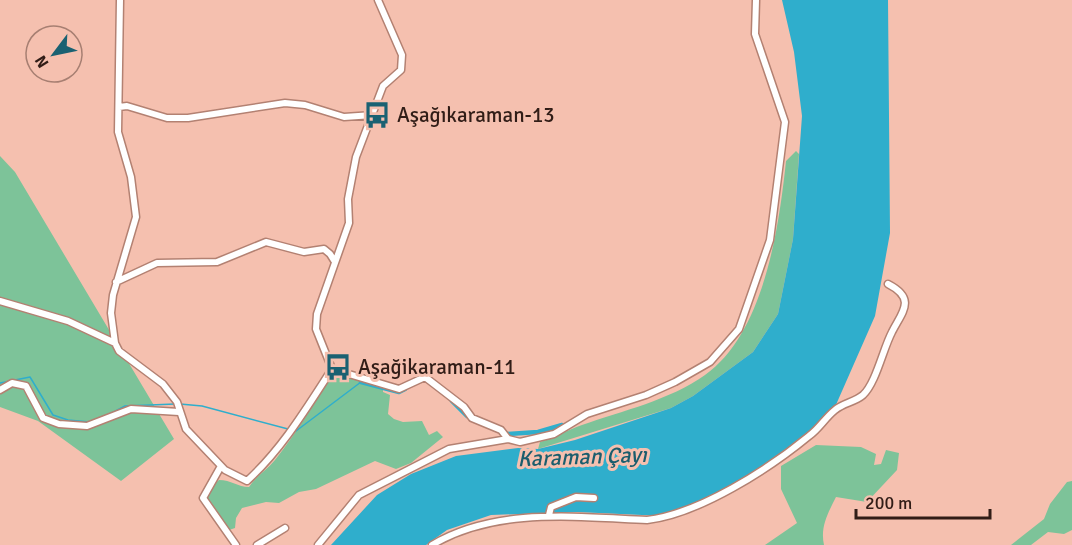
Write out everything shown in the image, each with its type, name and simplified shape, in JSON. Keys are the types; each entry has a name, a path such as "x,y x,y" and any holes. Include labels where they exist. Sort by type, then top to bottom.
{"street":[{"path":"120,0 118,132 131,177 136,217 111,305 115,343 119,351 163,384 177,402 186,429 221,466 247,481 268,461 301,418 332,369"},
{"path":"332,369 316,329 317,314 349,223 348,200 356,157 383,86 401,70 403,65 402,55 378,0"},
{"path":"318,545 359,495 449,449 508,440 520,442 554,434 587,414 646,395 710,362 739,329 770,240 785,122 755,34 756,0"},
{"path":"119,107 127,106 167,118 188,118 285,103 305,105 344,117 373,115"},
{"path":"116,282 158,263 218,262 266,242 304,252 324,249 335,262"},
{"path":"432,545 454,532 549,515 647,520 662,518 676,514 746,480 810,435 836,409 864,394 892,332 904,313 906,303 903,296 888,284"},
{"path":"0,301 68,321 115,343"},
{"path":"332,369 399,389 425,377 464,407 472,418 501,430 508,440"},
{"path":"0,390 12,383 26,386 44,418 69,425 87,426 131,409 179,412"},
{"path":"221,466 202,498 236,545"},
{"path":"549,515 551,507 576,497 594,498"},
{"path":"257,545 285,528"}],"green space":[{"path":"796,151 799,154 793,239 778,314 753,352 693,396 671,408 538,449 540,442 677,391 705,375 725,356 742,333 755,306 773,247 786,161"},
{"path":"0,156 15,172 174,439 121,481 38,421 0,407"},
{"path":"334,373 383,386 383,392 390,395 388,414 403,422 422,421 429,435 437,431 443,437 411,463 396,469 375,461 316,489 299,492 279,503 266,502 242,508 236,518 235,528 229,530 206,497 211,486 219,480 249,487 272,464"},
{"path":"816,445 861,447 876,454 874,465 881,464 886,450 899,453 897,470 867,502 836,497 824,526 824,545 765,545 797,523 781,489 781,466"},
{"path":"1072,481 1072,530 1064,534 1048,532 1031,545 1011,545 1044,519 1050,504 1067,482"}],"water":[{"name":"Karaman Çayı","path":"782,0 888,0 890,233 875,316 835,407 799,444 715,499 664,516 577,512 491,515 447,530 426,545 331,545 377,495 411,474 456,456 518,448 538,449 575,440 671,408 693,396 753,352 778,314 793,239 802,116 794,52"}],"waterway":[{"path":"0,383 30,377 53,415 68,420 89,422"},
{"path":"296,431 361,382"},
{"path":"361,382 399,392 405,389"},
{"path":"452,401 467,416"},
{"path":"110,414 125,406 175,404"},
{"path":"180,404 202,406 288,429"},
{"path":"507,434 538,432 562,425"}],"place":[{"name":"Aşağıkaraman-13","path":"377,115"},
{"name":"Aşağikaraman-11","path":"338,367"}]}
